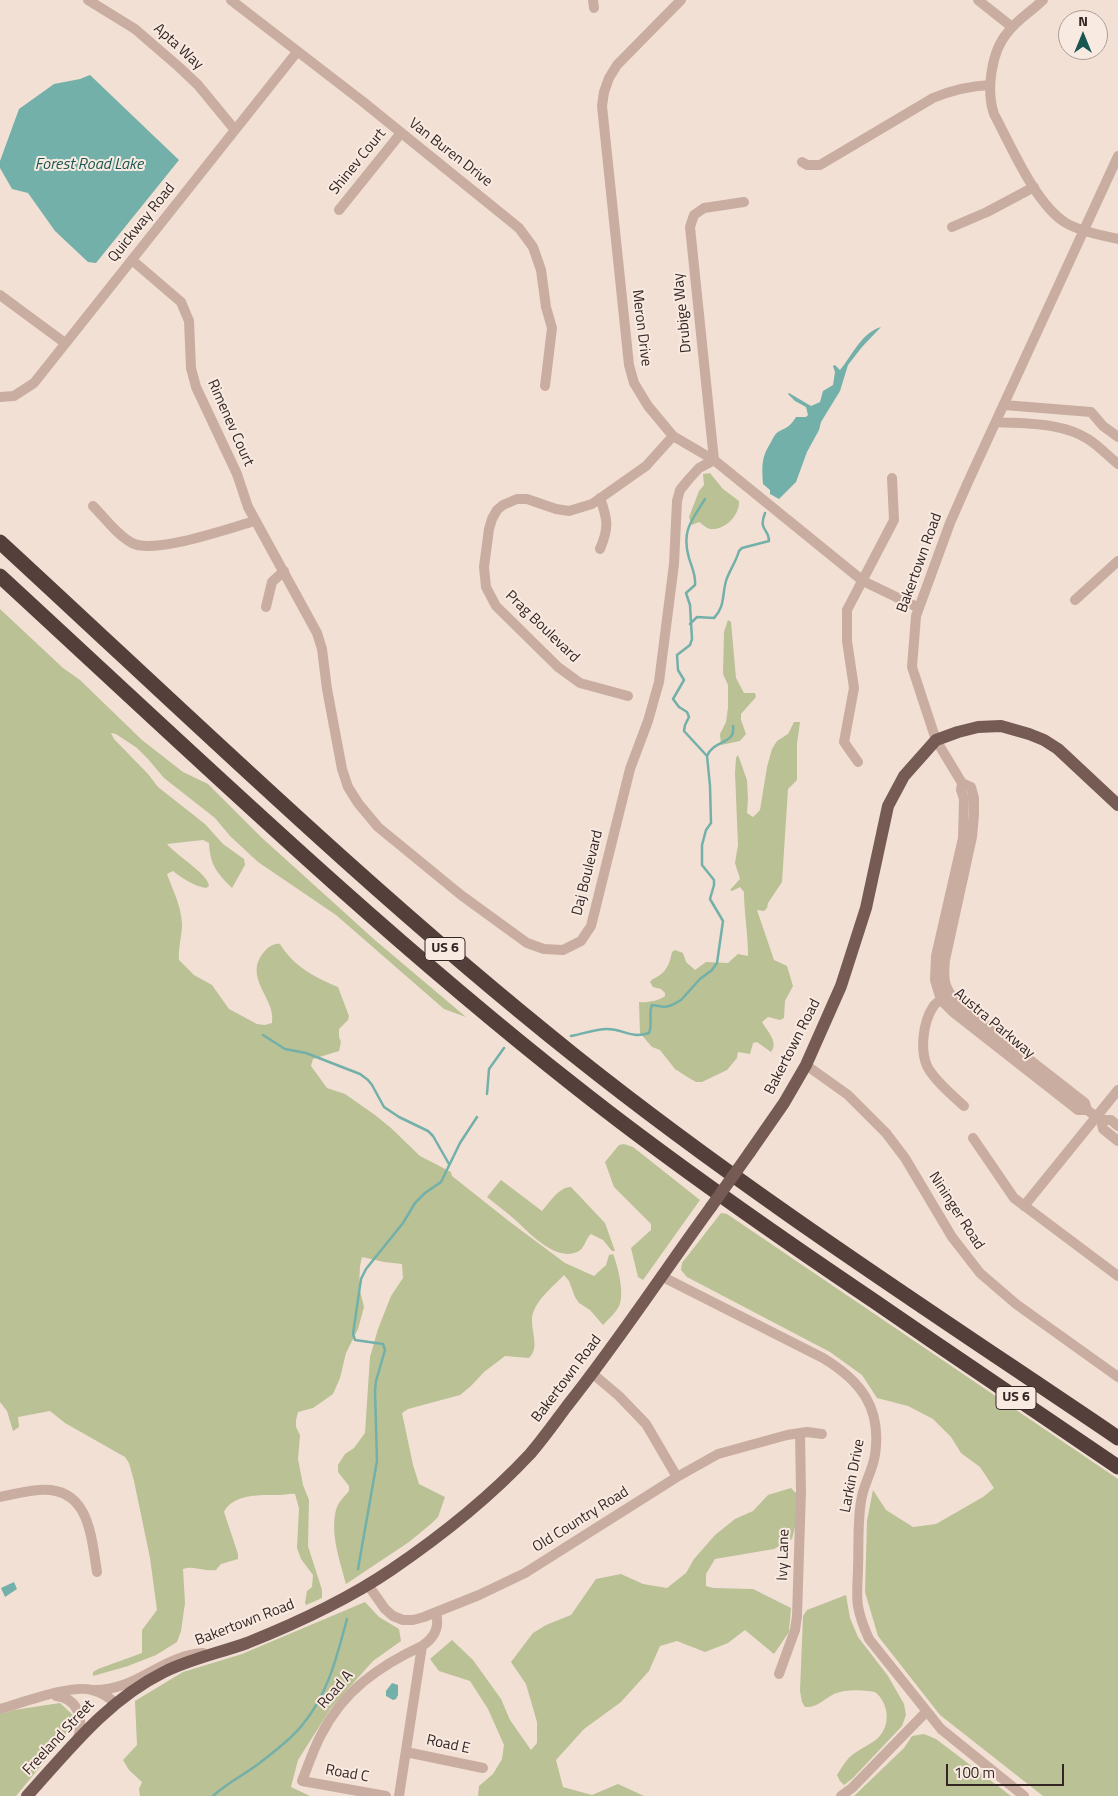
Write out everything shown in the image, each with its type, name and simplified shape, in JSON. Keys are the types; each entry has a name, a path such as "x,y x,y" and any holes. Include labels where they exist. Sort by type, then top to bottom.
{"highway":[{"name":"US 6","path":"0,542 388,899 484,982 578,1058 742,1182 1118,1438"},
{"name":"US 6","path":"0,576 366,912 457,991 578,1090 750,1217 1118,1467"}],"main road":[{"path":"936,740 967,729 994,726 1001,726 1029,734 1044,740 1058,749 1118,806"},
{"name":"Bakertown Road","path":"116,1704 163,1672 214,1653 245,1644 307,1617 368,1585 439,1536 487,1496 531,1452 593,1374 750,1152 806,1065 841,986 860,932 872,885 888,806 904,776 936,740"},
{"name":"Freeland Street","path":"27,1796 78,1738 116,1704"}],"street":[{"name":"Apta Way","path":"88,0 135,28 198,86 235,130"},
{"name":"Van Buren Drive","path":"231,0 514,223 533,247 541,270 546,307 552,328 545,386"},
{"name":"Meron Drive","path":"681,0 617,65 609,78 602,106 629,365 634,383 648,406 673,436 714,460 863,582 918,608"},
{"path":"978,0 1012,27"},
{"path":"1043,0 1006,33 999,47 991,73 991,106 1034,187 1056,215 1084,231 1118,240"},
{"name":"Quickway Road","path":"0,397 14,396 34,383 297,52"},
{"path":"802,162 807,165 820,165 936,97 958,88 990,85"},
{"name":"Shinev Court","path":"339,210 401,133"},
{"name":"Bakertown Road","path":"936,740 912,667 918,608 950,523 1118,156"},
{"path":"952,227 987,212 1034,187"},
{"name":"Drubige Way","path":"714,460 690,227 694,215 704,208 744,202"},
{"name":"Rimenev Court","path":"132,260 181,302 185,310 189,321 191,368 196,387 237,474 248,507 284,572"},
{"path":"0,295 65,344"},
{"path":"1004,405 1091,412 1103,426 1118,437"},
{"path":"996,422 1054,426 1068,430 1089,440 1118,464"},
{"name":"Prag Boulevard","path":"628,696 580,684 558,667 496,606 490,596 484,577 485,552 492,519 497,510 503,505 517,499 527,498 556,509 569,511 592,504 646,466 673,436"},
{"name":"Daj Boulevard","path":"284,572 316,633 322,649 327,689 342,769 348,786 358,803 378,827 498,924 527,943 544,949 563,950 582,941 591,926 630,769 648,721 659,682 674,564 676,501 680,490 699,468 714,460"},
{"path":"858,762 844,742 854,688 847,641 847,610 894,520 892,478"},
{"path":"600,498 607,525 600,549"},
{"path":"93,506 133,544 146,547 162,546 255,520"},
{"path":"1075,600 1118,561"},
{"path":"266,607 272,582 284,572"},
{"name":"Austra Parkway","path":"936,740 962,783 961,790 964,799 963,838 936,956 934,973 953,1012 1078,1110 1087,1110 1098,1119 1103,1129 1118,1141"},
{"path":"945,997 933,1006 925,1029 923,1049 927,1067 948,1092 964,1106"},
{"name":"Nininger Road","path":"806,1065 848,1095 886,1133 904,1158 952,1237 986,1278 1023,1309 1118,1378"},
{"path":"1024,1206 1098,1119 1118,1090"},
{"name":"Austra Parkway","path":"1098,1119 1110,1120 1118,1126"},
{"path":"973,1138 1014,1198 1118,1276"},
{"name":"Larkin Drive","path":"661,1276 823,1358 844,1370 857,1384 865,1396 872,1413 876,1433 875,1456 859,1511 857,1605 862,1624 870,1638 941,1730 1024,1796"},
{"path":"593,1374 620,1396 646,1424 677,1476"},
{"name":"Old Country Road","path":"368,1585 385,1609 398,1619 413,1620 436,1613 480,1595 525,1573 677,1476 718,1454 787,1435 800,1433 822,1434"},
{"name":"Ivy Lane","path":"779,1674 795,1630 797,1616 801,1491 800,1433"},
{"path":"0,1497 45,1490 58,1492 74,1500 88,1522 97,1572"},
{"path":"399,1796 422,1646 432,1638 437,1630 436,1613"},
{"name":"Road A","path":"302,1781 322,1733 329,1721 352,1693 381,1667 422,1646"},
{"path":"0,1709 79,1689 110,1689 130,1684 184,1656 214,1653"},
{"path":"92,1690 116,1704"},
{"path":"50,1695 67,1698 76,1706 80,1718 78,1738"},
{"path":"841,1796 852,1788 926,1712"},
{"name":"Road E","path":"406,1752 483,1768"},
{"name":"Road C","path":"302,1781 386,1796"}],"green space":[{"path":"710,473 723,489 739,501 739,506 732,519 724,526 714,529 707,528 699,522 692,525 689,517 699,491 704,485 703,474"},
{"path":"0,609 63,668 80,680 142,740 183,772 208,784 261,837 376,941 466,1017 444,1009 336,915 258,862 230,836 215,818 164,778 137,748 116,734 111,733 114,739 158,787 205,824 223,844 244,859 245,865 232,888 215,868 209,843 203,840 167,844 204,876 209,886 206,888 193,884 173,871 167,874 181,917 182,929 179,960 194,975 212,985 229,1009 257,1024 265,1025 272,1023 270,1005 258,980 257,971 258,962 264,952 273,945 280,944 298,965 321,980 338,987 349,1016 348,1020 339,1029 341,1042 339,1051 313,1059 311,1066 327,1088 345,1094 375,1115 420,1156 451,1172 452,1176 565,1263 594,1276 606,1265 609,1255 613,1254 621,1288 619,1306 603,1325 590,1310 579,1303 569,1281 564,1275 545,1295 533,1312 532,1323 535,1345 529,1358 505,1356 484,1372 460,1395 408,1409 402,1413 419,1484 445,1497 438,1517 432,1523 409,1542 346,1584 336,1547 334,1519 337,1507 349,1491 349,1486 338,1472 338,1465 345,1454 354,1448 365,1433 370,1357 378,1329 391,1296 403,1278 402,1264 362,1257 359,1287 364,1307 358,1329 346,1353 340,1378 333,1394 313,1408 298,1412 296,1420 296,1427 300,1435 298,1459 303,1485 309,1500 308,1546 322,1590 322,1598 306,1605 305,1603 307,1591 312,1587 313,1575 301,1559 297,1548 299,1508 295,1494 257,1495 241,1498 234,1501 224,1512 238,1559 221,1564 216,1570 183,1569 185,1603 181,1631 177,1642 156,1655 128,1666 93,1676 93,1672 98,1669 142,1653 142,1630 157,1610 150,1558 134,1481 129,1463 125,1457 65,1423 50,1411 18,1417 19,1427 13,1431 7,1411 0,1402"},
{"path":"728,620 731,622 736,678 744,693 755,693 756,697 741,714 746,734 740,741 721,745 720,734 726,722 728,708 728,685 723,674 724,632"},
{"path":"794,722 800,722 797,744 797,780 788,789 782,882 768,903 767,908 764,911 757,910 774,960 787,966 793,986 785,1001 784,1018 780,1020 768,1017 762,1022 773,1040 774,1044 771,1052 757,1042 753,1043 750,1054 738,1052 737,1058 727,1070 702,1082 696,1082 675,1069 660,1050 652,1047 640,1033 639,1002 652,1001 665,996 661,989 653,987 650,982 665,970 672,952 675,950 683,953 686,962 695,970 706,962 728,963 738,954 748,956 744,892 740,887 732,891 730,890 740,879 735,863 738,845 736,758 738,755 747,780 747,813 753,817 760,810 772,749 777,741 788,734"},
{"path":"624,1144 633,1147 700,1200 643,1280 638,1277 631,1248 651,1230 651,1224 614,1187 605,1162 619,1145"},
{"path":"501,1180 542,1211 559,1192 567,1187 571,1187 605,1223 615,1251 612,1251 603,1240 591,1234 580,1251 568,1254 550,1249 487,1197"},
{"path":"721,1213 727,1214 1118,1479 1118,1796 1043,1796 940,1715 878,1636 865,1592 867,1521 873,1490 886,1510 913,1527 936,1524 983,1497 994,1488 980,1467 961,1453 951,1437 933,1419 908,1406 877,1398 862,1375 830,1352 687,1277 681,1270 682,1263"},
{"path":"791,1488 798,1495 796,1523 792,1539 774,1549 715,1559 706,1574 706,1586 713,1588 753,1589 791,1608 789,1632 774,1654 745,1630 728,1643 705,1652 677,1641 660,1646 649,1671 621,1702 584,1729 556,1760 563,1787 592,1795 618,1784 644,1796 478,1796 479,1786 493,1774 502,1759 504,1745 488,1709 470,1681 439,1671 430,1659 452,1640 473,1660 501,1699 510,1720 531,1750 537,1743 537,1722 526,1684 511,1662 533,1633 546,1625 571,1615 596,1579 621,1574 643,1584 667,1588 686,1573 694,1559 715,1535 735,1519 753,1511 768,1495"},
{"path":"846,1595 850,1618 858,1637 888,1676 904,1704 906,1715 902,1726 853,1778 844,1785 837,1775 849,1758 872,1743 882,1733 886,1721 886,1708 875,1692 860,1690 839,1692 817,1705 805,1707 800,1691 803,1616 807,1610"},
{"path":"365,1602 379,1617 399,1629 401,1641 373,1661 331,1708 298,1760 291,1787 310,1796 140,1796 139,1789 142,1782 129,1770 123,1760 137,1745 135,1701 183,1672 242,1654"},
{"path":"60,1703 74,1716 63,1739 16,1796 0,1796 0,1714"},
{"path":"924,1734 936,1739 1011,1796 854,1796 904,1748 912,1736"}],"water":[{"name":"Forest Road Lake","path":"90,75 179,160 96,263 88,262 55,231 28,193 12,189 0,168 0,161 19,109 54,84"},
{"path":"881,327 848,365 840,391 821,422 796,482 779,499 770,494 770,490 763,484 765,453 778,432 790,425 796,417 806,417 808,415 806,407 795,401 788,394 811,406 820,402 823,391 833,385 835,372 833,366 835,365 840,370 862,340 868,334"},
{"path":"14,1582 17,1589 5,1597 1,1588"},
{"path":"392,1683 398,1685 398,1695 393,1700 386,1696 386,1691"}],"waterway":[{"path":"571,1036 607,1029 637,1035 649,1033 652,1005 665,1007 681,1000 717,963 723,921 710,899 714,880 702,865 702,845 706,830 711,823 707,756 684,731 689,717 687,712 679,707 673,699 684,680 678,670 677,655 690,645 692,639 690,605 686,593 695,585 695,581 687,549 687,533 692,520 705,499"},
{"path":"690,624 697,617 714,618 718,614 722,605 726,581 739,551 742,548 769,541 763,526 765,513"},
{"path":"707,756 714,747 731,736 733,726"},
{"path":"263,1035 285,1049 306,1053 360,1074 372,1085 384,1107 399,1117 428,1131 433,1136 449,1164"},
{"path":"487,1094 489,1069 504,1048"},
{"path":"358,1569 377,1461 375,1391 385,1350 383,1344 355,1340 353,1334 361,1279 366,1269 403,1223 415,1203 441,1182 460,1143 477,1117"},
{"path":"213,1796 275,1751 303,1724 319,1700 331,1674 347,1619"}]}
